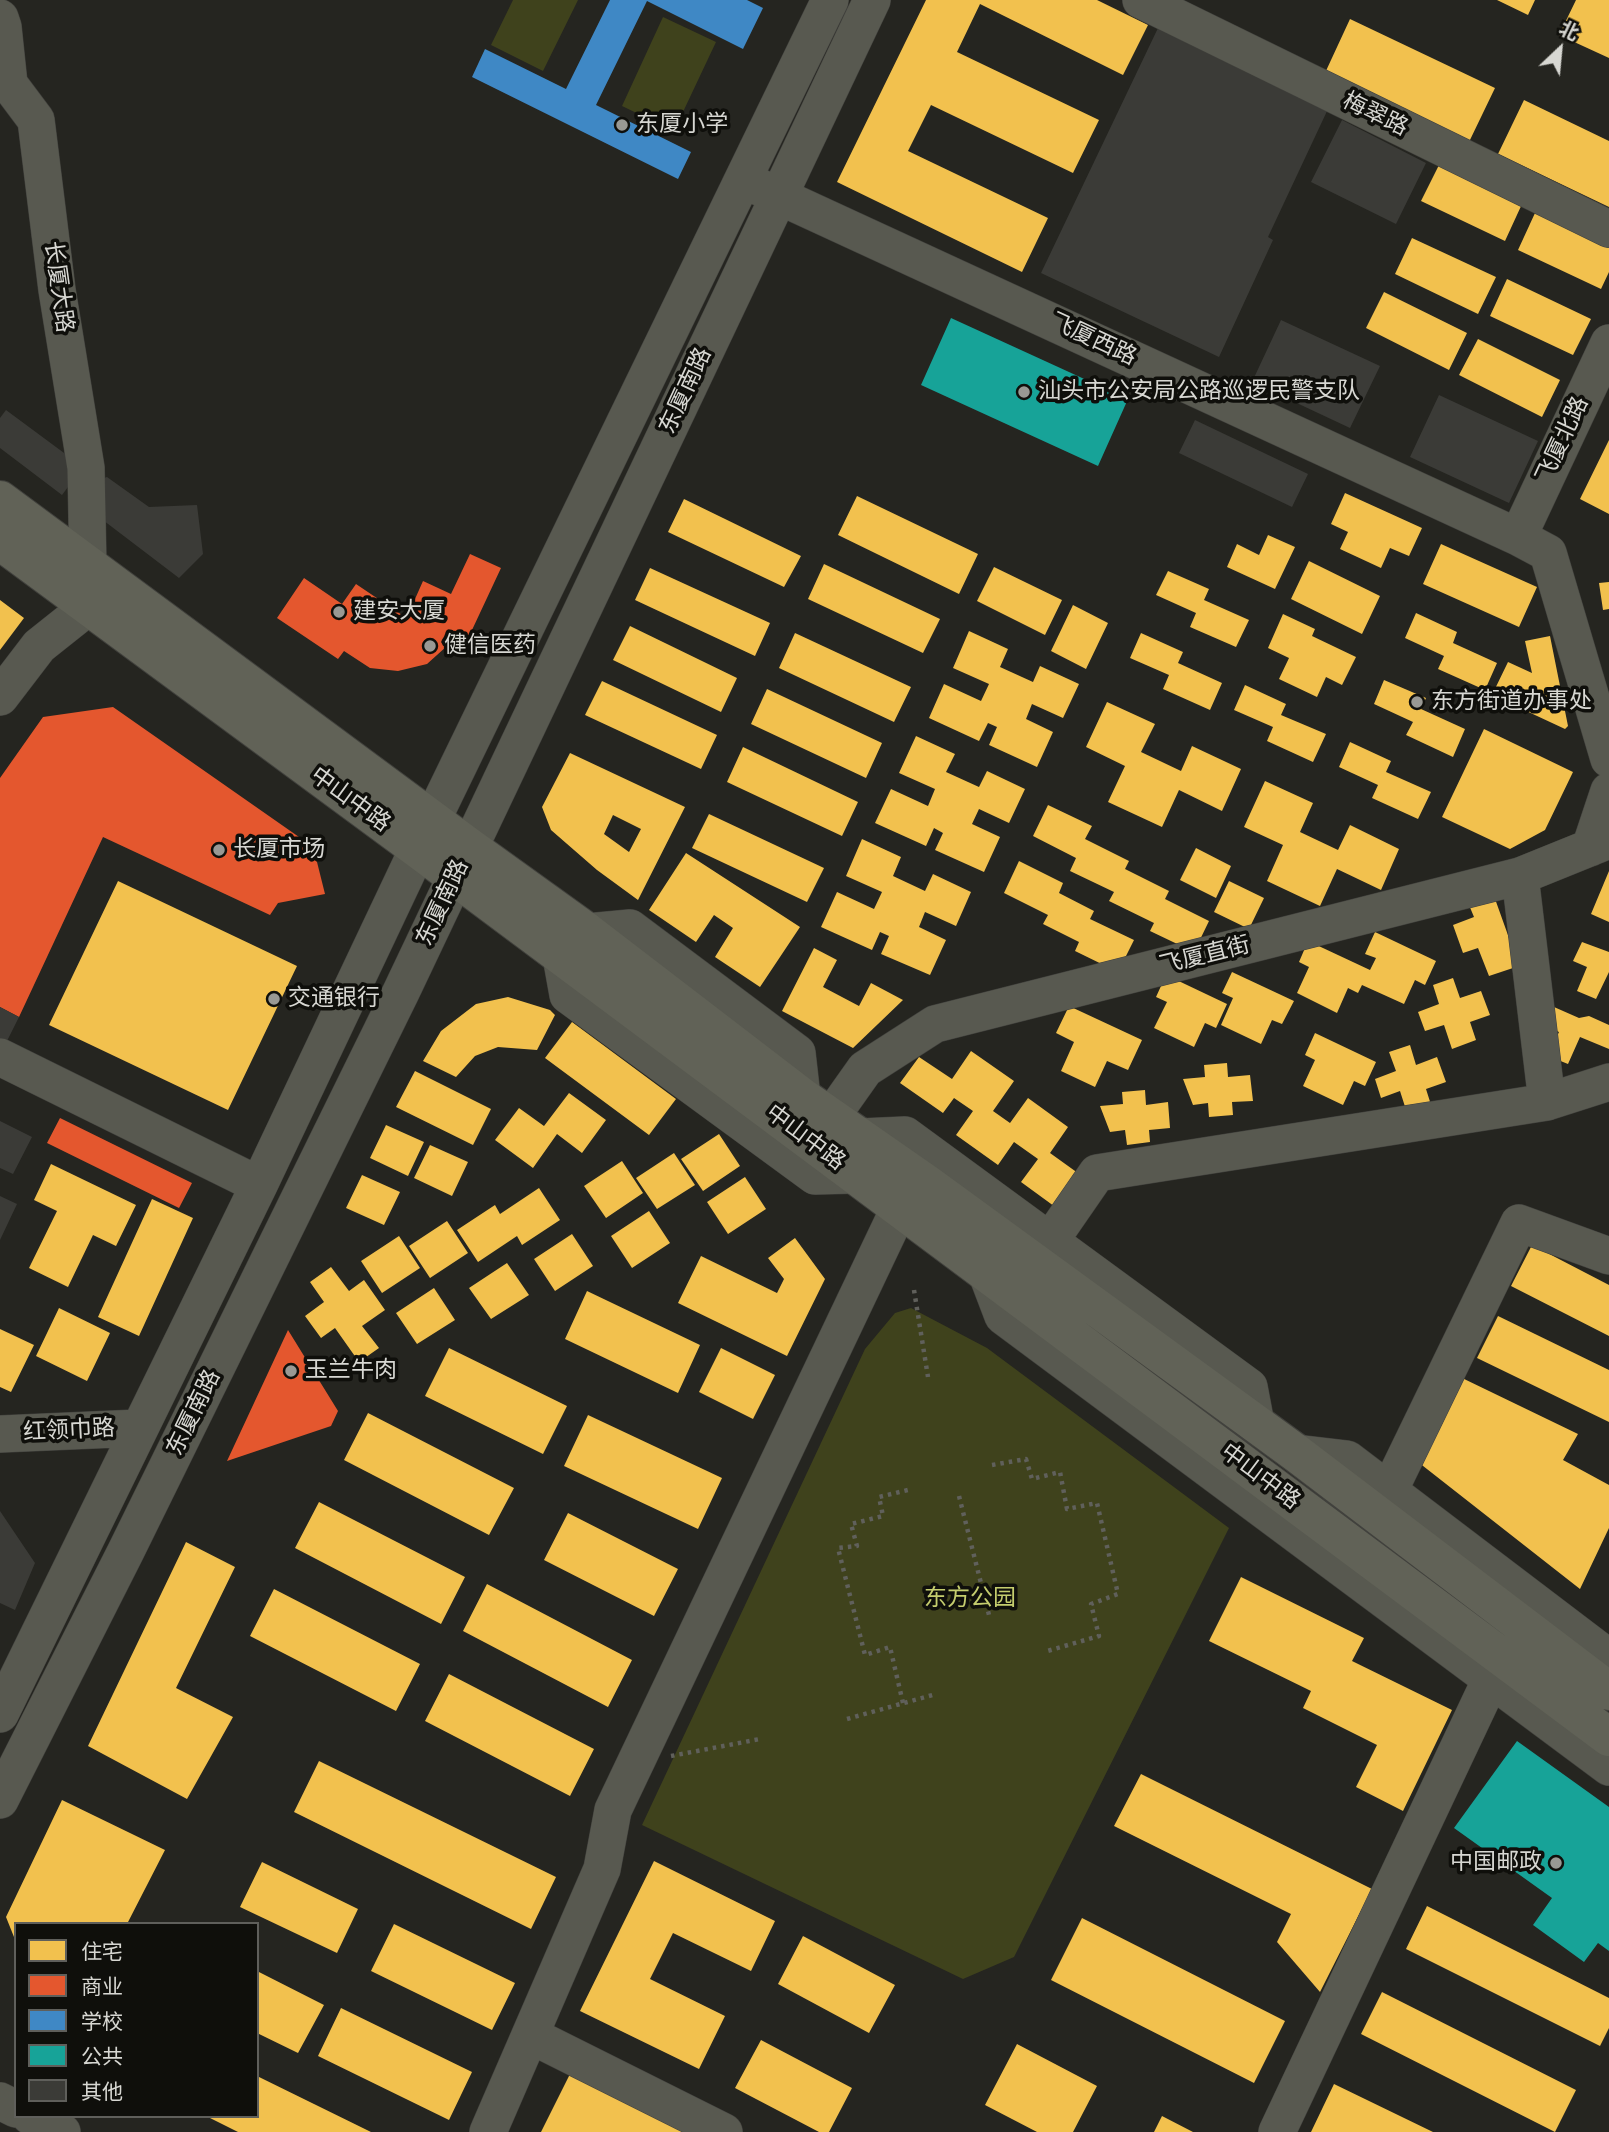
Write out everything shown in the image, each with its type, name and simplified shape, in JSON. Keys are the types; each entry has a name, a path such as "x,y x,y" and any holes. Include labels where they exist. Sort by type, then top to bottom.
{"main road":[{"name":"中山中路","path":"0,500 88,566 462,863 574,944 831,1117 1296,1453 1553,1632 1609,1691"},
{"name":"中山中路","path":"0,541 88,607 425,834"},
{"name":"中山中路","path":"574,944 854,1175 1609,1737"}],"street":[{"name":"东厦南路","path":"0,1714 259,1185 425,834 830,0"},
{"name":"东厦南路","path":"0,1800 126,1551 401,992 872,0"},
{"name":"梅翠路","path":"1141,0 1609,229"},
{"name":"长厦大路","path":"0,18 9,84 36,120 57,290 86,468 88,566"},
{"name":"飞厦西路","path":"743,180 1548,553 1609,759"},
{"name":"飞厦北路","path":"1518,537 1609,343"},
{"path":"0,697 39,646 88,607"},
{"path":"1600,844 1609,791"},
{"name":"飞厦直街","path":"831,1117 864,1069 935,1024 1520,876 1600,844"},
{"path":"1520,876 1547,1102"},
{"path":"0,1057 259,1185"},
{"path":"1050,1241 1097,1173 1547,1102 1609,1082"},
{"path":"831,1117 905,1135 1249,1387 1256,1424"},
{"path":"488,2132 602,1870 613,1810 900,1209"},
{"path":"1389,1491 1519,1223 1609,1256"},
{"path":"987,1274 1003,1316 1609,1767"},
{"name":"红领巾路","path":"0,1434 139,1428"},
{"path":"1296,1453 1347,1459 1389,1491 1553,1632 1609,1658"},
{"path":"1249,1499 1300,1507"},
{"path":"1432,1635 1476,1638"},
{"path":"1277,2132 1491,1679"},
{"path":"530,2035 724,2132"},
{"path":"34,2118 62,2132"}],"path":[{"path":"914,1290 928,1377"},
{"path":"992,1465 1026,1459 1032,1479 1060,1472 1067,1509 1097,1503 1118,1594 1091,1604 1099,1636 1044,1652"},
{"path":"903,1703 890,1647 865,1655 838,1548 857,1546 851,1524 883,1516 879,1497 912,1489"},
{"path":"959,1496 989,1615"},
{"path":"847,1719 936,1694"},
{"path":"635,1763 760,1739"}],"green space":[{"path":"513,0 578,0 543,71 491,45"},
{"path":"663,17 716,42 674,131 622,106"},
{"name":"东方公园","path":"911,1308 987,1348 1229,1528 1014,1957 963,1979 642,1825 865,1349 895,1313"}],"building: 住宅":[{"path":"926,0 1097,0 1148,25 1123,75 980,4 957,52 1099,120 1073,173 931,105 908,151 1048,218 1022,272 837,182"},
{"path":"1497,0 1535,0 1528,15"},
{"path":"1576,0 1609,0 1609,58 1559,35"},
{"path":"1350,19 1495,88 1469,142 1325,73"},
{"path":"1524,100 1609,141 1609,207 1498,154"},
{"path":"1439,165 1522,204 1505,241 1421,201"},
{"path":"1535,213 1609,248 1609,272 1601,289 1518,250"},
{"path":"1412,238 1496,277 1478,314 1395,274"},
{"path":"1507,279 1591,319 1573,355 1490,316"},
{"path":"1384,292 1467,333 1449,370 1366,328"},
{"path":"1478,339 1560,380 1542,417 1459,375"},
{"path":"1609,440 1609,514 1580,499"},
{"path":"1345,493 1422,528 1409,556 1390,548 1381,568 1340,549 1348,532 1331,524"},
{"path":"857,496 978,554 959,594 838,535"},
{"path":"684,499 801,556 784,587 668,532"},
{"path":"1268,535 1295,547 1275,589 1227,567 1237,544 1259,555"},
{"path":"1441,544 1537,587 1519,627 1423,584"},
{"path":"1309,561 1380,596 1362,634 1291,599"},
{"path":"824,564 940,619 923,653 808,599"},
{"path":"994,567 1062,600 1045,635 977,601"},
{"path":"650,568 770,623 755,656 635,600"},
{"path":"1168,571 1209,589 1204,600 1249,620 1236,647 1190,627 1196,613 1156,595"},
{"path":"1609,582 1609,609 1603,610 1599,583"},
{"path":"0,600 24,618 0,650"},
{"path":"1073,605 1108,623 1086,669 1051,651"},
{"path":"1416,613 1457,632 1453,643 1497,663 1485,690 1438,669 1444,656 1405,638"},
{"path":"1283,614 1315,629 1312,636 1356,657 1342,685 1326,677 1317,697 1279,679 1289,658 1268,648"},
{"path":"630,626 737,678 721,712 613,660"},
{"path":"969,631 1008,649 1000,667 1033,682 1040,666 1079,684 1063,718 1032,704 1026,719 1053,732 1037,767 989,745 997,727 988,723 979,741 929,718 944,684 981,701 989,684 953,668"},
{"path":"795,633 911,687 894,722 779,668"},
{"path":"1141,633 1183,652 1178,663 1222,683 1210,710 1163,689 1169,675 1130,658"},
{"path":"1550,636 1568,726 1565,729 1492,695 1508,662 1532,673 1525,641"},
{"path":"1384,680 1426,698 1421,709 1465,729 1453,757 1406,735 1413,722 1374,704"},
{"path":"602,681 717,735 701,769 585,715"},
{"path":"1245,685 1286,704 1281,715 1326,734 1313,762 1267,741 1273,727 1234,710"},
{"path":"767,689 882,743 866,778 751,724"},
{"path":"1107,702 1155,724 1141,752 1181,771 1192,746 1241,769 1222,811 1179,790 1162,827 1108,802 1125,766 1086,747"},
{"path":"1484,729 1573,772 1545,830 1510,849 1442,817"},
{"path":"916,736 955,754 946,772 979,787 987,771 1025,789 1009,823 979,809 972,824 1000,837 984,872 935,850 943,833 934,828 926,846 875,823 891,789 928,806 935,789 899,773"},
{"path":"1350,742 1391,761 1386,772 1431,792 1418,819 1372,798 1378,785 1339,767"},
{"path":"743,747 858,802 842,836 727,782"},
{"path":"570,753 685,807 638,900 597,870 551,830 542,807","holes":["613,815 641,829 629,852 604,834"]},
{"path":"1265,781 1313,803 1300,832 1338,850 1350,825 1399,849 1381,890 1337,869 1320,906 1267,881 1283,845 1244,827"},
{"path":"1048,805 1092,826 1085,839 1129,861 1125,869 1169,891 1165,899 1209,921 1194,952 1150,931 1154,923 1109,901 1114,892 1070,871 1076,858 1033,836"},
{"path":"709,814 824,868 807,902 692,848"},
{"path":"862,839 901,857 893,876 925,891 933,874 971,892 956,926 925,912 919,927 946,940 930,975 881,954 889,936 880,932 872,950 821,927 837,892 874,909 882,892 846,876"},
{"path":"1196,848 1231,866 1216,898 1180,880"},
{"path":"686,853 800,927 760,987 715,957 733,928 714,915 696,942 649,910"},
{"path":"1019,861 1063,883 1059,893 1094,911 1090,919 1134,940 1118,972 1075,951 1079,942 1043,924 1048,915 1004,893"},
{"path":"1609,871 1609,922 1591,914"},
{"path":"118,881 297,966 228,1110 49,1025"},
{"path":"1229,881 1264,898 1249,929 1214,912"},
{"path":"1494,896 1519,966 1489,976 1478,948 1463,953 1453,925 1474,917 1469,905"},
{"path":"1375,932 1436,961 1425,985 1415,980 1404,1004 1362,985 1358,993 1348,988 1337,1013 1297,993 1309,967 1299,962 1308,941 1370,970 1376,958 1365,954"},
{"path":"1582,942 1609,952 1609,972 1596,999 1577,991 1587,967 1573,961"},
{"path":"814,948 837,960 823,987 859,1006 871,983 903,1000 853,1048 782,1011"},
{"path":"1232,972 1294,1001 1282,1024 1272,1020 1261,1044 1221,1025 1233,998 1222,993"},
{"path":"1166,975 1227,1004 1216,1028 1205,1023 1194,1047 1154,1028 1167,1002 1156,997"},
{"path":"1453,978 1460,998 1481,991 1490,1015 1470,1022 1476,1040 1452,1049 1444,1025 1425,1031 1418,1012 1439,1004 1433,985"},
{"path":"508,997 550,1010 555,1015 537,1050 498,1047 475,1056 456,1077 423,1061 441,1031 476,1004"},
{"path":"1069,1006 1142,1040 1128,1070 1107,1061 1095,1087 1061,1071 1074,1042 1056,1033"},
{"path":"1554,1007 1579,1018 1589,1016 1609,1025 1609,1049 1580,1037 1568,1064 1548,1056 1559,1032 1545,1026"},
{"path":"572,1022 676,1099 649,1135 545,1058"},
{"path":"1315,1033 1376,1062 1365,1086 1354,1081 1343,1105 1303,1086 1315,1060 1305,1055"},
{"path":"1410,1045 1416,1065 1437,1057 1446,1082 1426,1089 1432,1108 1408,1116 1400,1091 1381,1098 1375,1079 1396,1071 1389,1052"},
{"path":"971,1051 1014,1081 993,1111 1010,1123 1028,1098 1068,1127 1050,1153 1082,1176 1058,1209 1021,1182 1038,1159 1014,1142 998,1165 956,1135 973,1111 954,1098 943,1113 900,1083 919,1057 952,1079"},
{"path":"1227,1063 1228,1077 1250,1075 1253,1101 1232,1102 1233,1115 1209,1117 1208,1103 1193,1105 1183,1079 1205,1077 1204,1065"},
{"path":"415,1071 491,1109 473,1145 396,1107"},
{"path":"1145,1090 1146,1105 1168,1102 1170,1128 1149,1130 1150,1142 1127,1145 1125,1130 1110,1132 1100,1106 1123,1104 1122,1092"},
{"path":"569,1093 606,1120 582,1153 557,1134 533,1168 495,1140 519,1108 544,1126"},
{"path":"386,1125 424,1142 408,1176 370,1158"},
{"path":"719,1134 740,1166 703,1191 681,1159"},
{"path":"430,1145 468,1162 452,1196 414,1178"},
{"path":"674,1153 695,1185 657,1209 636,1178"},
{"path":"622,1161 643,1193 606,1218 584,1186"},
{"path":"51,1164 136,1205 116,1246 93,1235 68,1287 29,1268 57,1211 34,1200"},
{"path":"362,1175 400,1192 384,1225 346,1208"},
{"path":"745,1177 766,1209 728,1234 707,1202"},
{"path":"539,1188 560,1220 522,1245 517,1236 478,1262 457,1230 495,1205 500,1214"},
{"path":"152,1199 193,1218 139,1336 98,1317"},
{"path":"649,1211 670,1243 632,1268 611,1236"},
{"path":"447,1221 468,1253 430,1278 409,1246"},
{"path":"572,1234 593,1266 555,1291 534,1259"},
{"path":"399,1236 420,1268 382,1293 361,1261"},
{"path":"795,1238 825,1279 787,1356 678,1303 701,1256 777,1293 784,1279 768,1258"},
{"path":"1532,1245 1609,1285 1609,1336 1511,1286"},
{"path":"507,1263 529,1295 491,1319 469,1288"},
{"path":"331,1267 349,1291 364,1280 385,1310 362,1326 379,1348 359,1362 335,1328 321,1338 305,1316 324,1302 310,1282"},
{"path":"434,1288 455,1320 417,1344 396,1313"},
{"path":"587,1291 700,1345 678,1393 565,1339"},
{"path":"59,1308 110,1333 87,1381 36,1356"},
{"path":"1498,1316 1609,1370 1609,1422 1477,1358"},
{"path":"0,1329 34,1345 11,1392 0,1387"},
{"path":"449,1348 567,1406 543,1454 425,1396"},
{"path":"721,1348 775,1375 753,1419 699,1392"},
{"path":"1460,1377 1578,1434 1563,1460 1609,1485 1609,1528 1580,1589 1418,1462"},
{"path":"368,1413 514,1488 489,1535 344,1460"},
{"path":"588,1415 722,1478 698,1529 564,1466"},
{"path":"319,1502 465,1577 441,1624 295,1548"},
{"path":"568,1513 678,1569 654,1616 544,1560"},
{"path":"186,1542 235,1567 176,1688 233,1717 187,1799 88,1746"},
{"path":"1241,1577 1364,1638 1352,1661 1452,1710 1403,1811 1356,1787 1377,1745 1303,1708 1311,1691 1209,1641"},
{"path":"487,1584 632,1660 608,1707 463,1631"},
{"path":"274,1589 420,1664 396,1711 250,1636"},
{"path":"449,1674 594,1749 570,1796 425,1721"},
{"path":"319,1761 556,1877 531,1929 294,1812"},
{"path":"1141,1774 1372,1889 1320,1992 1277,1942 1291,1914 1114,1826"},
{"path":"62,1800 165,1850 128,1922 14,1922 14,1937 6,1917"},
{"path":"654,1861 775,1921 751,1971 673,1933 650,1979 725,2016 699,2069 580,2011"},
{"path":"262,1862 358,1909 337,1953 240,1907"},
{"path":"1427,1906 1609,1998 1609,2028 1600,2046 1406,1949"},
{"path":"1082,1918 1285,2021 1254,2083 1051,1980"},
{"path":"394,1924 515,1983 492,2030 371,1971"},
{"path":"803,1936 895,1985 869,2033 778,1984"},
{"path":"259,1972 324,2005 298,2053 259,2034"},
{"path":"1382,1992 1576,2090 1555,2132 1361,2034"},
{"path":"341,2008 472,2072 449,2120 318,2056"},
{"path":"761,2040 852,2088 829,2132 819,2132 735,2088"},
{"path":"1017,2044 1097,2086 1073,2132 1037,2132 985,2105"},
{"path":"570,2074 685,2132 541,2132"},
{"path":"259,2077 371,2132 238,2132 210,2118 259,2118"},
{"path":"1334,2084 1433,2132 1311,2132"},
{"path":"1162,2116 1193,2132 1154,2132"}],"building: 商业":[{"name":"建安大厦","path":"470,554 501,568 465,645 450,638 447,646 427,664 398,671 370,668 344,651 338,659 277,618 304,578 342,604 356,584 402,615 411,608 423,581 451,594"},
{"name":"长厦市场","path":"113,707 299,837 317,862 325,894 278,903 270,915 103,837 19,1017 0,1007 0,778 43,717"},
{"path":"60,1118 192,1183 179,1208 47,1143"},
{"name":"玉兰牛肉","path":"288,1330 338,1411 331,1426 227,1461"}],"building: 学校":[{"path":"610,0 747,0 763,8 743,49 647,1 596,105 691,152 678,179 472,77 485,49 566,89"}],"building: 公共":[{"name":"汕头市公安局公路巡逻民警支队","path":"951,318 1128,399 1098,466 921,385"},
{"name":"中国邮政","path":"1517,1741 1609,1807 1609,1951 1598,1943 1584,1962 1533,1925 1552,1898 1454,1828"}],"building: 其他":[{"path":"1158,28 1328,109 1268,237 1273,240 1219,357 1041,273"},
{"path":"1342,120 1426,163 1396,224 1311,182"},
{"path":"1281,320 1380,366 1350,428 1252,382"},
{"path":"1439,395 1538,441 1509,503 1410,457"},
{"path":"6,410 83,467 62,495 0,448 0,418"},
{"path":"1195,420 1308,474 1292,507 1179,453"},
{"path":"107,477 149,507 197,505 203,554 179,578 91,511 97,480"},
{"path":"0,1007 19,1017 0,1055"},
{"path":"0,1121 32,1137 13,1174 0,1168"},
{"path":"0,1196 17,1204 0,1240"},
{"path":"0,1511 35,1563 15,1610 0,1603"}],"place":[{"name":"东厦小学","path":"622,125"},
{"name":"汕头市公安局公路巡逻民警支队","path":"1024,392"},
{"name":"建安大厦","path":"339,612"},
{"name":"健信医药","path":"430,646"},
{"name":"东方街道办事处","path":"1417,702"},
{"name":"长厦市场","path":"219,850"},
{"name":"交通银行","path":"274,999"},
{"name":"玉兰牛肉","path":"291,1371"},
{"name":"中国邮政","path":"1556,1863"}]}
